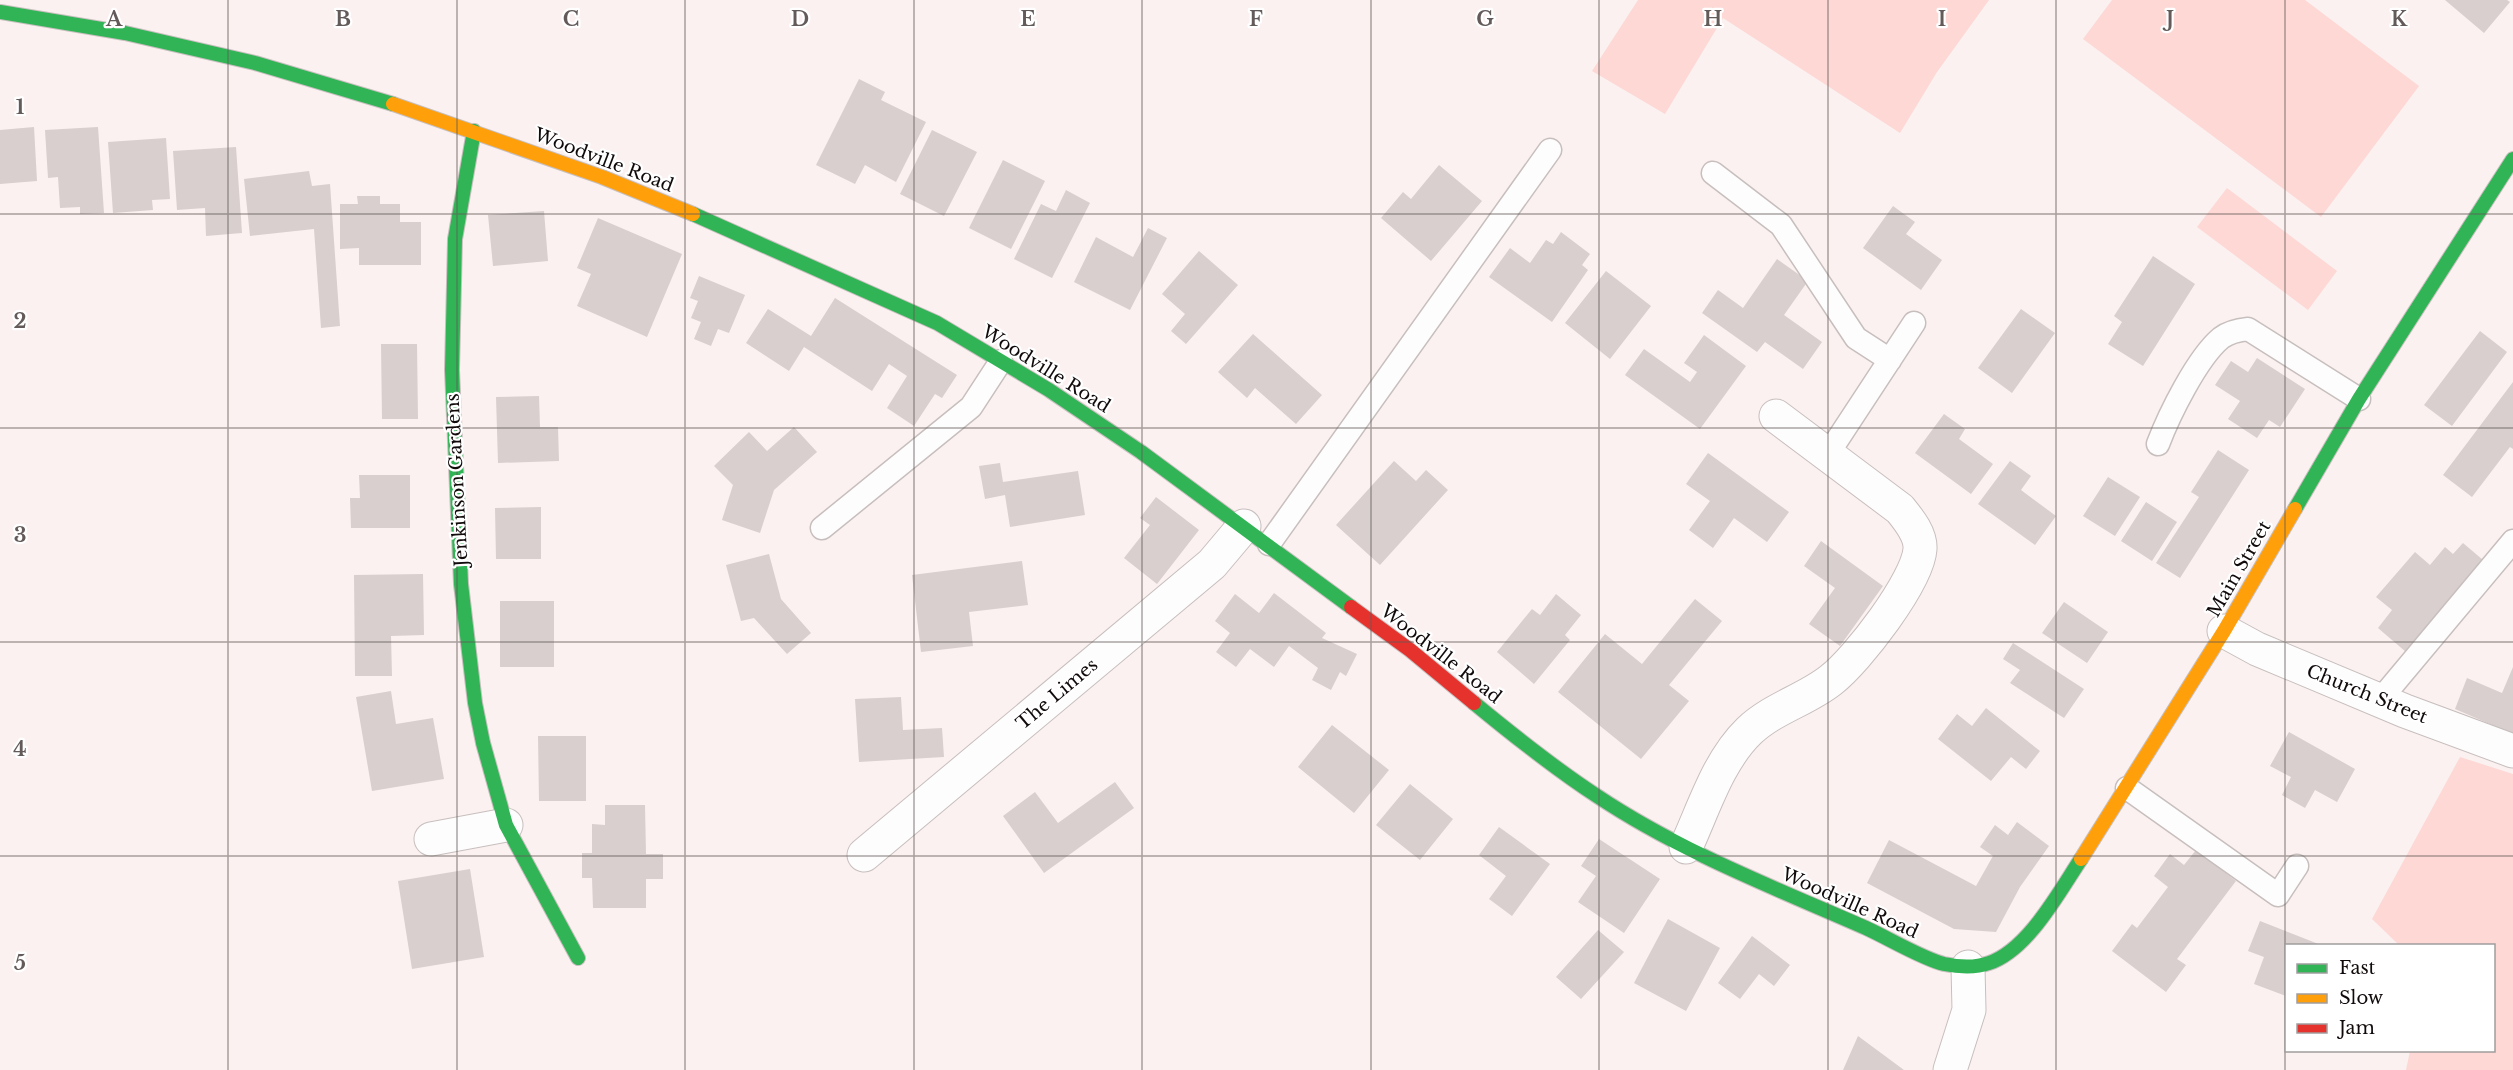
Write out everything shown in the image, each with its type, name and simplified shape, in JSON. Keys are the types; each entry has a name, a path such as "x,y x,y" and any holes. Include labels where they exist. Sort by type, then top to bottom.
{"main road":[{"name":"Woodville Road","path":"0,12 125,33 255,63 336,85 602,177 724,226 937,323 1089,415 1257,535 1410,650 1522,742 1598,797 1686,847 1775,890 1942,963 1968,967"},
{"name":"Jenkinson Gardens","path":"474,131 455,238 452,370 461,585 475,703 488,762 506,825 578,958"},
{"name":"Main Street","path":"1968,967 1990,963 2025,938 2051,904 2127,788 2224,631 2359,399 2513,159"}],"street":[{"path":"1686,847 1719,775 1741,741 1762,720 1833,679 1879,625 1900,596 1915,569 1920,547 1912,524 1900,509 1776,416"},
{"name":"The Limes","path":"864,855 1212,564 1257,535"},
{"name":"Church Street","path":"2224,631 2257,649 2380,700 2513,751"},
{"path":"431,839 506,825"},
{"path":"1950,1070 1969,1011 1968,967"}],"lane":[{"path":"1257,535 1550,150"},
{"path":"1713,173 1781,225 1856,338 1890,360"},
{"path":"1828,454 1914,323"},
{"path":"2158,444 2168,419 2207,354 2222,338 2236,330 2248,329 2359,399"},
{"path":"822,528 971,407 1001,361"},
{"path":"2380,700 2513,541"},
{"path":"2127,788 2278,895 2297,866"}],"shaded area":[{"path":"1638,0 1989,0 1937,72 1900,133 1723,18 1665,114 1592,71"},
{"path":"2112,0 2305,0 2419,86 2321,217 2083,39"},
{"path":"2227,188 2337,271 2308,310 2197,227"},
{"path":"2460,757 2513,774 2513,1070 2406,1070 2410,1052 2495,1052 2495,944 2398,944 2372,919"}],"building":[{"path":"2445,0 2507,0 2510,2 2484,33"},
{"path":"859,79 885,92 881,100 926,122 896,182 865,165 855,184 816,165"},
{"path":"34,127 37,181 0,184 0,130"},
{"path":"98,127 104,213 80,214 80,207 60,208 58,177 48,178 45,130"},
{"path":"932,130 977,152 944,216 900,194"},
{"path":"166,138 170,199 152,200 153,210 113,213 108,142"},
{"path":"236,147 242,233 206,236 205,208 177,210 173,151"},
{"path":"1003,160 1045,181 1011,249 969,228"},
{"path":"1439,165 1482,201 1431,261 1381,218 1403,192 1411,199"},
{"path":"309,171 312,186 330,184 340,326 321,328 314,229 250,236 244,179"},
{"path":"1066,190 1090,203 1052,278 1014,259 1041,204 1056,211"},
{"path":"357,196 380,196 380,204 400,204 400,222 421,222 421,265 359,265 359,248 340,249 340,204 358,204"},
{"path":"1893,206 1915,222 1906,234 1942,260 1921,290 1863,248"},
{"path":"544,211 548,261 493,266 488,215"},
{"path":"598,218 682,254 647,337 577,306 591,274 577,268"},
{"path":"1148,228 1167,238 1130,310 1074,282 1096,237 1133,257"},
{"path":"1561,232 1590,254 1582,265 1588,270 1552,322 1489,277 1510,248 1530,263 1546,240 1553,244"},
{"path":"1199,251 1238,285 1186,344 1171,331 1185,314 1162,294"},
{"path":"2153,256 2195,284 2143,366 2108,344 2122,322 2114,316"},
{"path":"1777,259 1808,281 1784,315 1822,342 1803,369 1765,342 1757,352 1702,313 1718,290 1743,308"},
{"path":"1606,271 1651,306 1610,359 1565,323"},
{"path":"699,276 745,295 729,333 718,329 711,346 694,339 701,322 691,318 698,301 690,298"},
{"path":"835,298 957,375 942,398 935,394 914,426 887,408 907,376 889,364 872,391 804,347 789,371 746,343 768,309 811,336"},
{"path":"2021,309 2055,333 2012,393 1978,368"},
{"path":"2480,331 2507,352 2452,426 2424,405"},
{"path":"1253,334 1322,395 1296,424 1255,388 1247,398 1218,372"},
{"path":"1704,335 1746,366 1700,429 1625,375 1644,349 1690,382 1697,372 1684,363"},
{"path":"381,344 417,344 418,419 382,419"},
{"path":"2257,358 2305,389 2280,427 2269,420 2257,438 2228,419 2240,401 2215,385 2231,361 2248,372"},
{"path":"2513,382 2513,449 2510,447 2472,497 2443,475"},
{"path":"539,396 540,427 558,427 559,461 498,463 496,397"},
{"path":"1944,414 1965,429 1959,439 1993,464 1971,494 1915,453"},
{"path":"794,427 817,452 774,490 760,533 722,520 733,485 714,466 749,432 767,451"},
{"path":"2218,450 2249,470 2180,578 2156,563 2199,497 2191,492"},
{"path":"1708,453 1789,512 1767,542 1734,518 1713,548 1689,530 1710,501 1686,484"},
{"path":"1394,461 1416,481 1426,470 1448,490 1380,565 1336,525"},
{"path":"2010,461 2031,476 2021,490 2056,516 2035,545 1978,504"},
{"path":"1000,463 1003,482 1078,471 1085,515 1010,527 1005,495 985,499 979,466"},
{"path":"359,475 410,475 410,528 351,528 350,498 360,498"},
{"path":"2108,477 2140,497 2115,536 2083,516"},
{"path":"1156,497 1199,530 1157,584 1124,558 1150,525 1140,518"},
{"path":"2146,502 2177,522 2152,561 2121,541"},
{"path":"541,507 541,559 496,559 495,508"},
{"path":"1821,541 1883,586 1840,646 1809,624 1835,588 1804,566"},
{"path":"2463,543 2483,560 2406,652 2378,628 2392,610 2376,597 2415,552 2430,565 2445,547 2453,554"},
{"path":"769,554 781,599 811,633 787,654 754,618 741,621 726,565"},
{"path":"1022,561 1028,605 969,612 973,646 921,652 912,575"},
{"path":"423,574 424,635 391,636 392,676 355,676 354,575"},
{"path":"1274,593 1326,633 1322,638 1357,654 1346,676 1340,672 1331,690 1312,680 1318,668 1289,646 1274,667 1250,649 1236,667 1216,652 1230,633 1215,621 1235,594 1259,613"},
{"path":"1556,594 1581,615 1565,635 1570,640 1534,684 1497,652 1532,609 1540,615"},
{"path":"1695,599 1722,621 1669,685 1689,701 1641,759 1558,692 1605,634 1642,664"},
{"path":"500,601 554,601 554,667 500,667"},
{"path":"2064,602 2108,632 2087,663 2042,633"},
{"path":"2013,643 2084,689 2064,718 2010,683 2020,670 2003,659"},
{"path":"2513,667 2513,734 2455,709 2467,678 2502,693"},
{"path":"391,691 396,724 433,718 444,779 372,791 356,697"},
{"path":"901,697 903,730 942,728 944,757 859,762 855,699"},
{"path":"1986,708 2040,751 2026,769 2011,757 1991,781 1938,739 1957,714 1972,726"},
{"path":"1332,725 1389,770 1354,813 1298,767"},
{"path":"2289,732 2355,769 2337,802 2315,790 2305,808 2282,795 2291,777 2270,766"},
{"path":"538,736 586,736 586,801 539,801"},
{"path":"1115,782 1134,808 1044,873 1003,816 1035,792 1058,823"},
{"path":"1410,784 1453,819 1420,860 1376,825"},
{"path":"605,805 645,805 646,854 663,854 663,879 646,879 646,908 593,908 592,878 582,878 582,853 592,853 592,824 605,825"},
{"path":"2017,822 2049,846 2020,887 1996,932 1954,929 1867,883 1889,840 1976,886 1993,856 1980,847 1995,825 2008,835"},
{"path":"1499,827 1550,864 1512,916 1489,899 1506,876 1479,855"},
{"path":"1599,839 1660,879 1624,933 1578,902 1596,876 1581,866"},
{"path":"2196,850 2236,881 2177,959 2186,965 2166,992 2112,951 2132,924 2137,928 2168,887 2154,876 2170,854 2184,865"},
{"path":"470,869 484,957 412,969 398,881"},
{"path":"1668,919 1720,948 1686,1011 1634,983"},
{"path":"2260,921 2318,944 2285,944 2285,996 2254,984 2264,957 2248,951"},
{"path":"1598,930 1624,952 1581,999 1556,977"},
{"path":"1752,936 1790,965 1774,986 1759,974 1740,999 1718,983"},
{"path":"1858,1036 1904,1070 1843,1070"}],"traffic: fast":[{"path":"0,12 125,33 255,63 393,104"},
{"path":"474,131 455,239 452,370 461,584 475,703 483,743 506,825 578,958"},
{"path":"2295,509 2359,399 2513,159"},
{"path":"693,214 937,323 1049,390 1141,452 1351,607"},
{"path":"1474,703 1565,774 1662,835 1729,868 1866,928 1926,958 1944,964 1984,965 2017,946 2053,903 2081,859"}],"traffic: slow":[{"path":"393,104 602,177 693,214"},
{"path":"2081,859 2224,631 2295,509"}],"traffic: jam":[{"path":"1351,607 1410,650 1474,703"}]}
